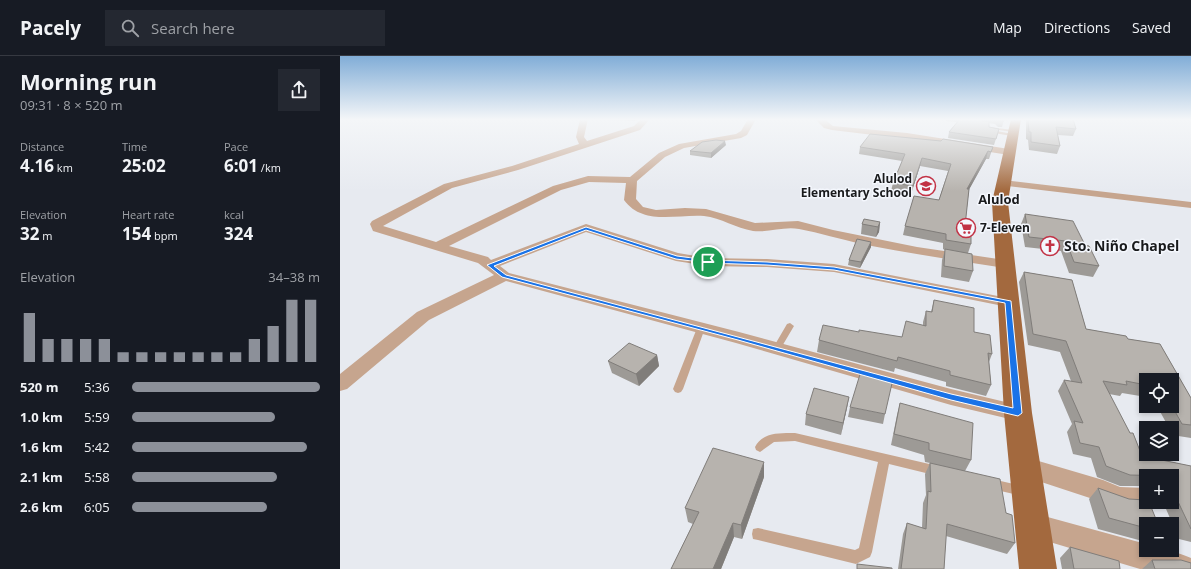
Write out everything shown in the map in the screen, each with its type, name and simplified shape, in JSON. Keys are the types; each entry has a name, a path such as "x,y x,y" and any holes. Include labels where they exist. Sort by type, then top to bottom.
{"main road":[{"path":"1011,143 1000,202 1018,413 1038,569"}],"street":[{"path":"590,143 515,168 448,186 376,224 377,228 483,260 504,276 777,348 951,397 1018,413"},
{"path":"438,246 557,188 588,178 632,180 662,155 682,146 699,143"},
{"path":"632,180 630,200 639,210 656,214 685,212 706,213 754,227 798,225 832,234 917,251 1005,264"},
{"path":"1003,183 1191,205"},
{"path":"490,265 586,228 676,257 708,262 767,263 834,268 1008,302"},
{"path":"340,384 423,316 504,276"},
{"path":"1025,468 1103,491 1119,498 1139,499"},
{"path":"1032,525 1186,569"}],"lane":[{"path":"777,348 790,326"},
{"path":"678,389 701,328"},
{"path":"760,447 772,438 795,437 952,475"},
{"path":"758,534 856,557 865,552 884,459"},
{"path":"983,482 1028,493"}],"building":[{"path":"701,143 723,143 711,153 690,151"},
{"path":"863,143 968,143 993,147 991,152 988,151 967,189 969,189 965,226 971,227 971,244 946,240 946,234 905,226 914,196 939,200 951,164 922,158 913,186 893,183 905,154 860,147"},
{"path":"1038,143 1059,143 1060,146"},
{"path":"1025,214 1073,221 1085,245 1089,246 1099,266 1074,262 1066,241 1029,237"},
{"path":"864,219 880,222 878,227 862,224"},
{"path":"857,239 871,242 861,262 849,260"},
{"path":"945,249 972,254 973,271 944,266"},
{"path":"1024,272 1072,280 1086,329 1126,336 1128,339 1160,344 1177,373 1139,373 1139,384 1126,381 1127,385 1103,381 1130,433 1133,433 1139,448 1139,461 1166,461 1191,466 1191,529 1179,504 1179,469 1139,469 1139,475 1130,475 1106,466 1099,447 1080,443 1074,421 1083,423 1064,380 1082,383 1066,341 1033,334"},
{"path":"934,300 974,308 974,332 990,335 992,354 988,353 991,385 950,375 950,371 898,357 897,361 819,340 823,325 859,332 859,330 902,337 906,321 926,326 926,311 932,312"},
{"path":"629,343 657,355 636,374 608,361"},
{"path":"861,371 893,379 885,414 850,407"},
{"path":"1179,377 1191,398 1191,425 1182,424 1176,413 1179,413"},
{"path":"814,388 849,397 843,423 806,414"},
{"path":"900,403 973,423 971,460 929,450 929,443 894,434"},
{"path":"713,448 764,462 741,525 733,523 713,569 671,569 699,512 685,508"},
{"path":"930,463 1000,479 1006,513 1012,515 1015,543 947,524 944,569 901,569 907,523 926,529 928,491 931,492"},
{"path":"1098,488 1129,499 1139,500 1139,509 1152,509 1155,517 1139,517 1139,526 1109,518"},
{"path":"1070,547 1119,561 1120,569 1074,569"},
{"path":"1152,560 1181,560 1191,563 1191,569 1155,569"},
{"path":"857,564 892,568 892,569 857,569"}],"place":[{"name":"Alulod Elementary School","path":"926,186"},
{"name":"7-Eleven","path":"966,228"},
{"name":"Sto. Niño Chapel","path":"1050,246"}],"district":[{"name":"Alulod","path":"999,199"}],"route":[{"path":"586,228 676,257 708,262 767,263 834,268 1008,302 1018,413 951,397 739,338 504,276 490,265 586,228"}]}
